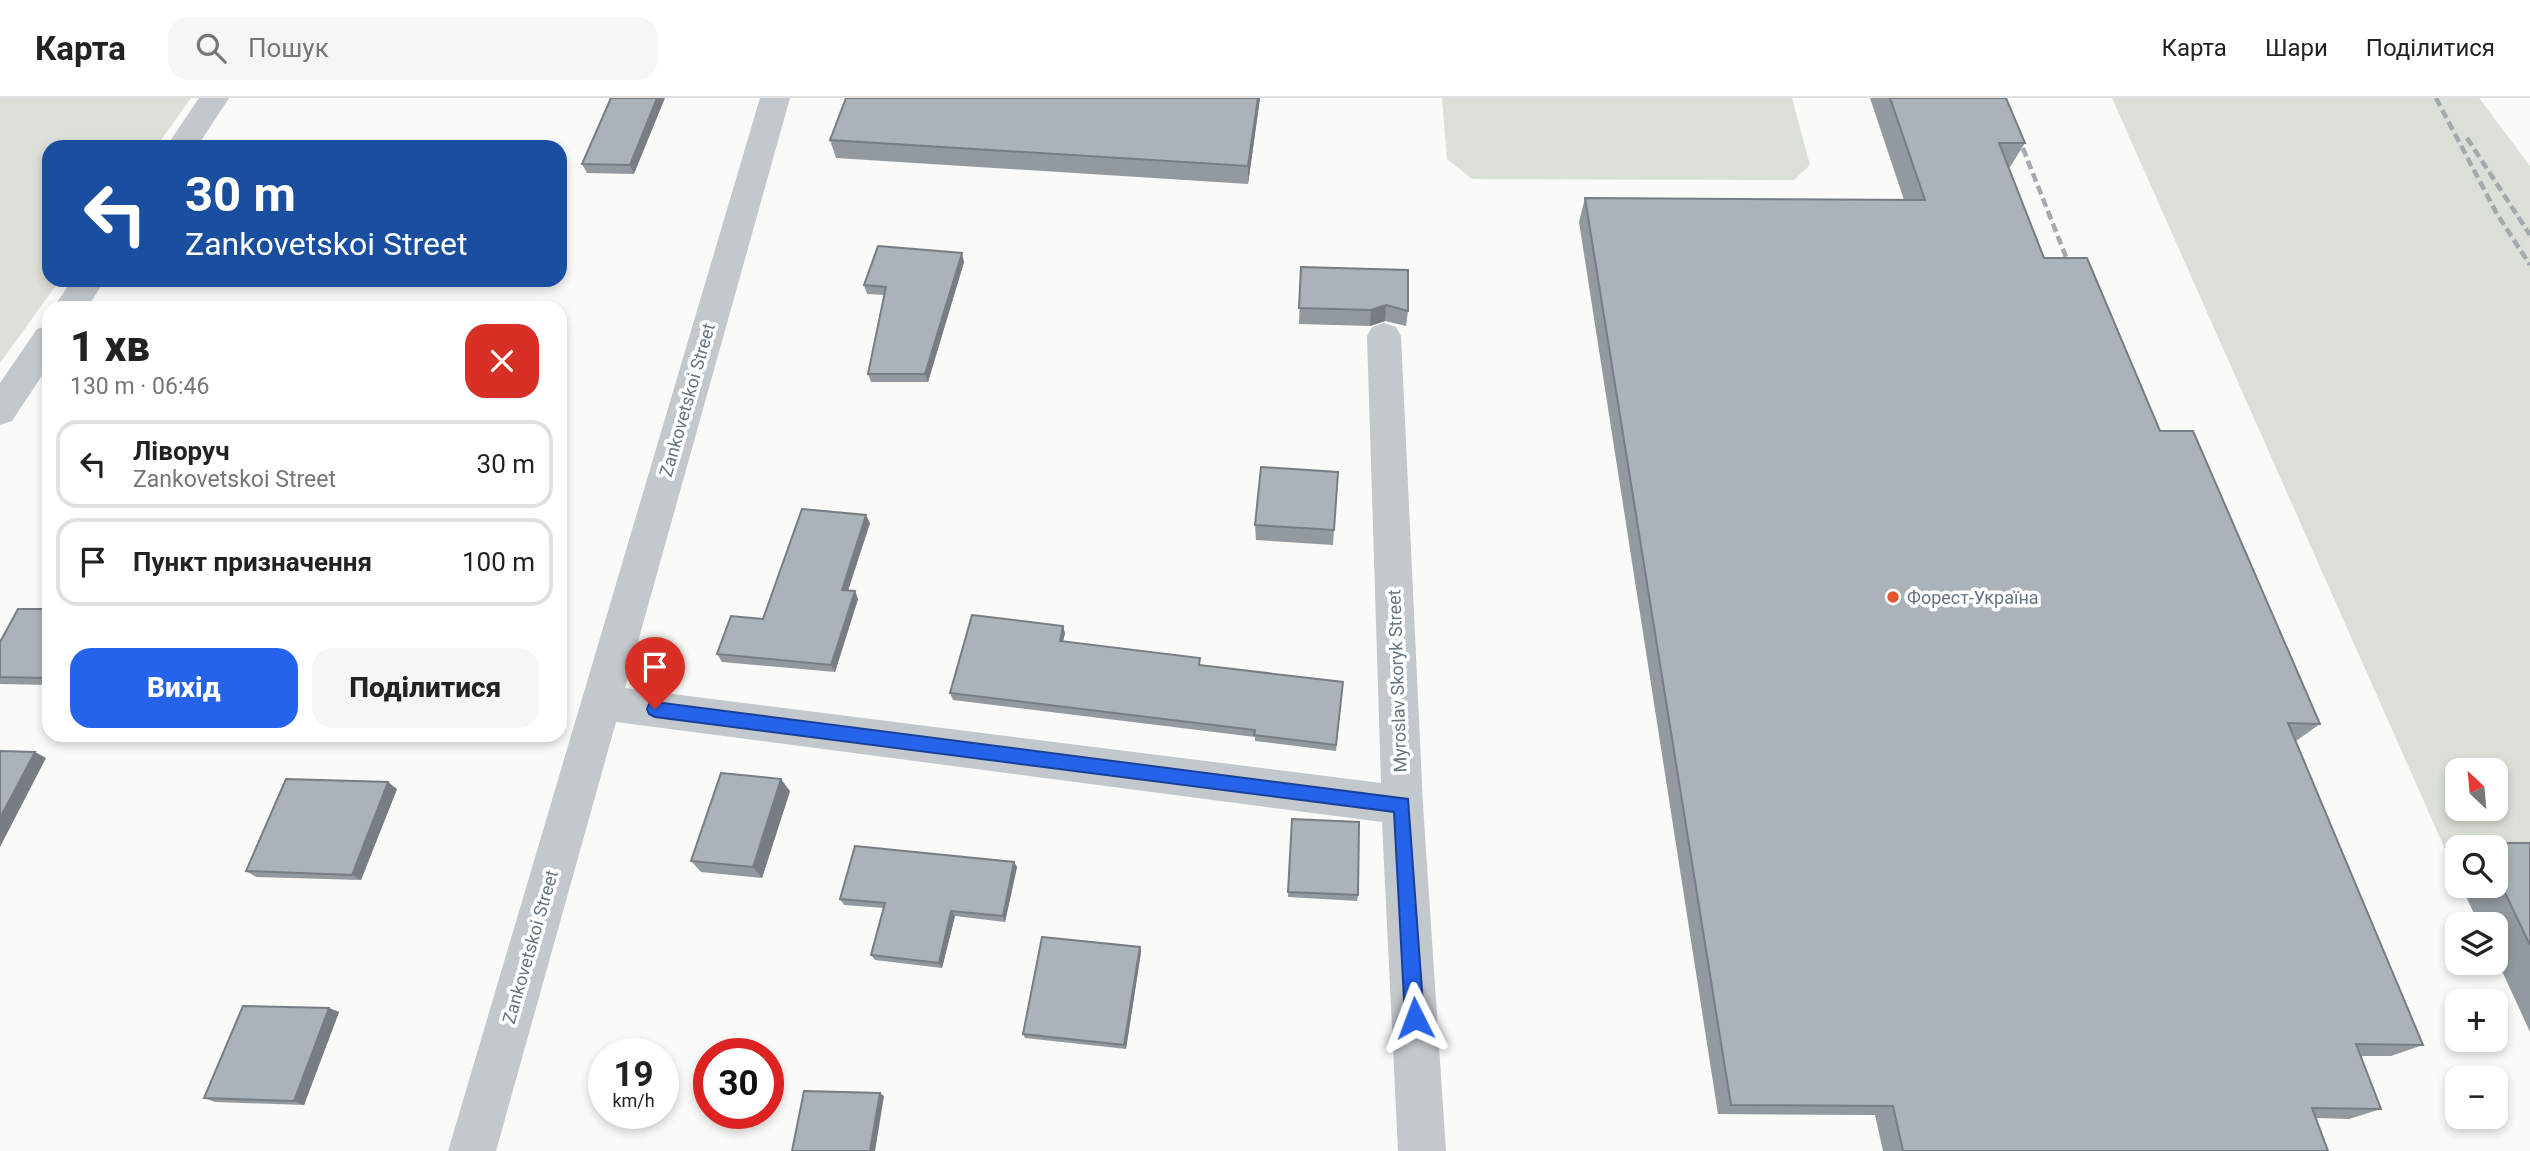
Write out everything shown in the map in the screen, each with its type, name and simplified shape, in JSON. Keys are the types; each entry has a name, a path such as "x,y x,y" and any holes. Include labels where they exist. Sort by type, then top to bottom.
{"street":[{"path":"186,140 214,98"},
{"name":"Zankovetskoi Street","path":"472,1151 775,98"},
{"name":"Myroslav Skoryk Street","path":"1384,336 1402,805 1422,1151"},
{"path":"0,411 42,348"},
{"path":"600,702 1402,805"}],"shaded area":[{"path":"0,98 191,98 161,140 42,140 42,287 55,287 42,301 42,305 0,363"},
{"path":"1442,98 1792,98 1810,165 1794,180 1472,179 1447,159"},
{"path":"2112,98 2479,98 2530,166 2530,859 2508,851 2508,835 2445,835 2445,849"}],"building":[{"path":"611,98 657,98 630,165 582,164"},
{"path":"846,98 1258,98 1248,166 830,140"},
{"name":"Форест-Україна","path":"1890,98 2006,98 2025,143 1999,143 2044,258 2087,258 2160,431 2193,431 2320,724 2288,723 2423,1045 2356,1044 2381,1109 2312,1108 2328,1151 1903,1151 1893,1106 1731,1105 1585,198 1925,200"},
{"path":"878,246 962,253 925,374 868,374 886,287 864,285"},
{"path":"1301,267 1408,270 1408,311 1386,305 1371,310 1299,308"},
{"path":"1261,467 1338,472 1334,530 1255,525"},
{"path":"802,509 866,515 842,590 855,591 831,665 717,654 731,616 763,619"},
{"path":"18,609 42,609 42,678 0,677 0,642"},
{"path":"972,615 1063,626 1060,641 1200,658 1199,665 1343,682 1336,745 1254,735 1255,730 950,693"},
{"path":"0,751 35,752 0,818"},
{"path":"721,773 781,779 753,867 691,861"},
{"path":"286,779 388,782 352,875 246,871"},
{"path":"1292,819 1359,822 1358,895 1288,892"},
{"path":"2508,843 2530,843 2530,945 2507,898"},
{"path":"855,846 1014,862 1003,916 951,911 939,963 871,955 885,903 840,899"},
{"path":"1042,937 1140,947 1124,1045 1023,1034"},
{"path":"243,1006 329,1008 294,1101 204,1098"},
{"path":"804,1091 880,1093 870,1151 792,1151"}],"railway":[{"path":"2003,98 2074,277"},
{"path":"2436,98 2497,214 2530,265"},
{"path":"2467,138 2530,235"}],"place":[{"name":"Форест-Україна","path":"1893,597"}],"route":[{"path":"655,709 1402,805 1415,1018"}]}
